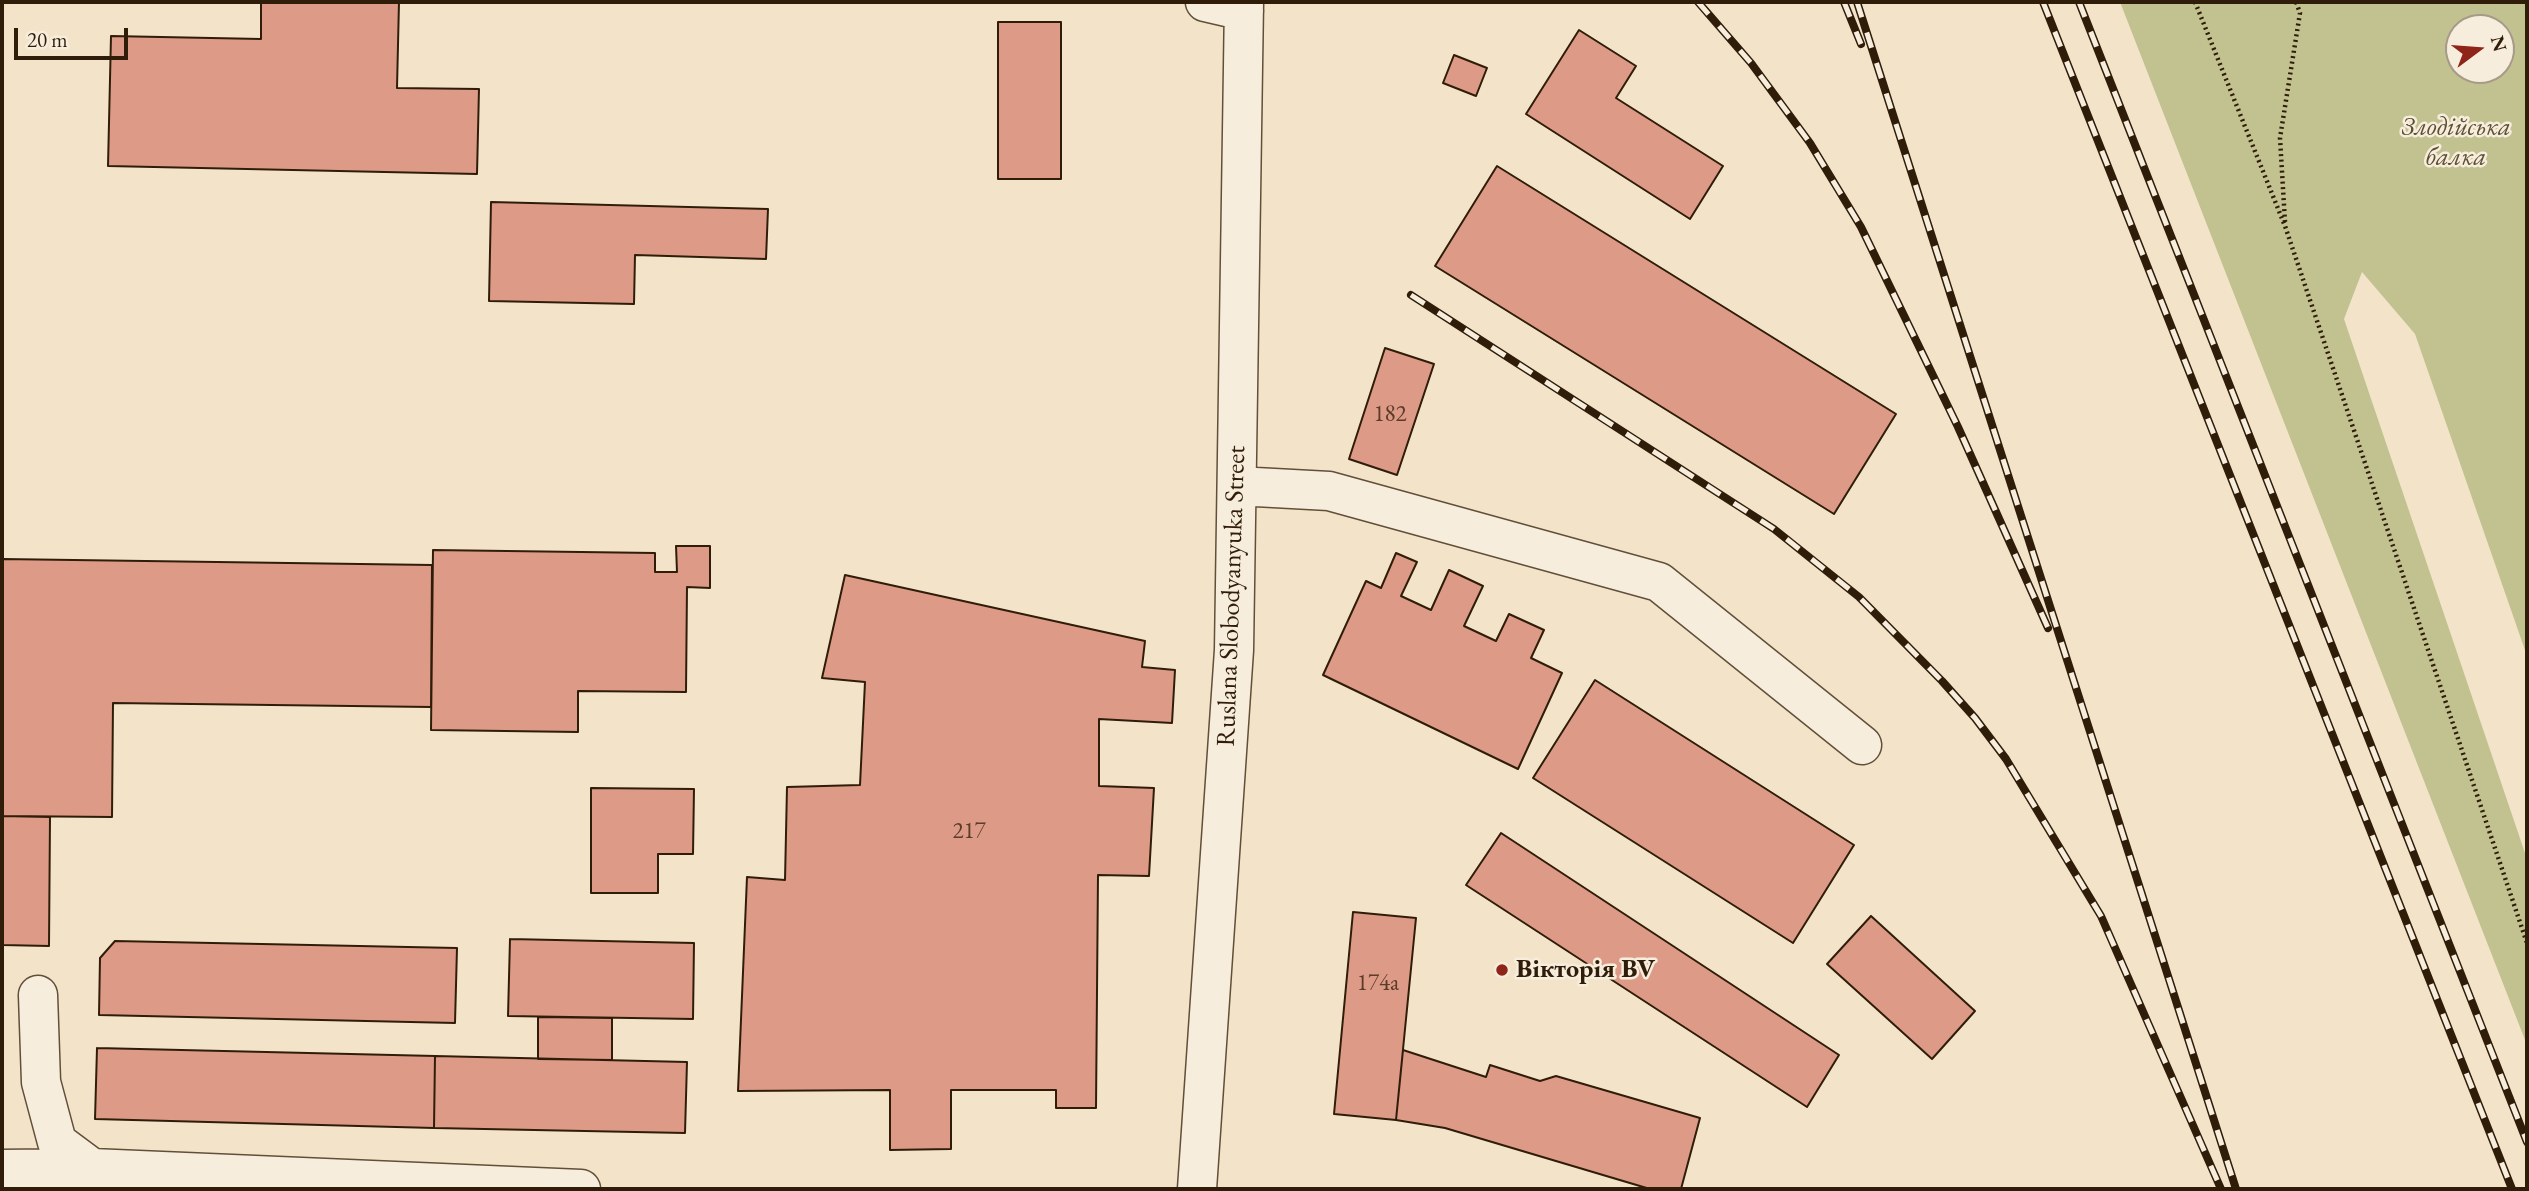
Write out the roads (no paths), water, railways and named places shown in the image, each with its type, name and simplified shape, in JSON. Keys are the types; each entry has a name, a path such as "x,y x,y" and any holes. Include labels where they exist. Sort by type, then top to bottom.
{"street":[{"path":"1205,2 1244,6"},
{"name":"Ruslana Slobodyanyuka Street","path":"1197,1189 1234,650 1244,6"},
{"path":"1237,486 1329,491 1659,582 1862,745"},
{"path":"38,995 41,1082 57,1142 92,1168"},
{"path":"2,1169 92,1168 140,1180 581,1189"}],"railway":[{"path":"1698,2 1751,63 1810,143 1861,227 1958,427 2048,628"},
{"path":"1844,2 1861,44"},
{"path":"1857,2 2236,1189"},
{"path":"2043,2 2512,1189"},
{"path":"2079,2 2527,1142"},
{"path":"1411,295 1774,529 1859,597 1942,681 2006,759 2101,916 2221,1189"}],"place":[{"name":"Вікторія BV","path":"1502,970"}],"park label":[{"name":"Злодійська балка","path":"2456,143"}]}
